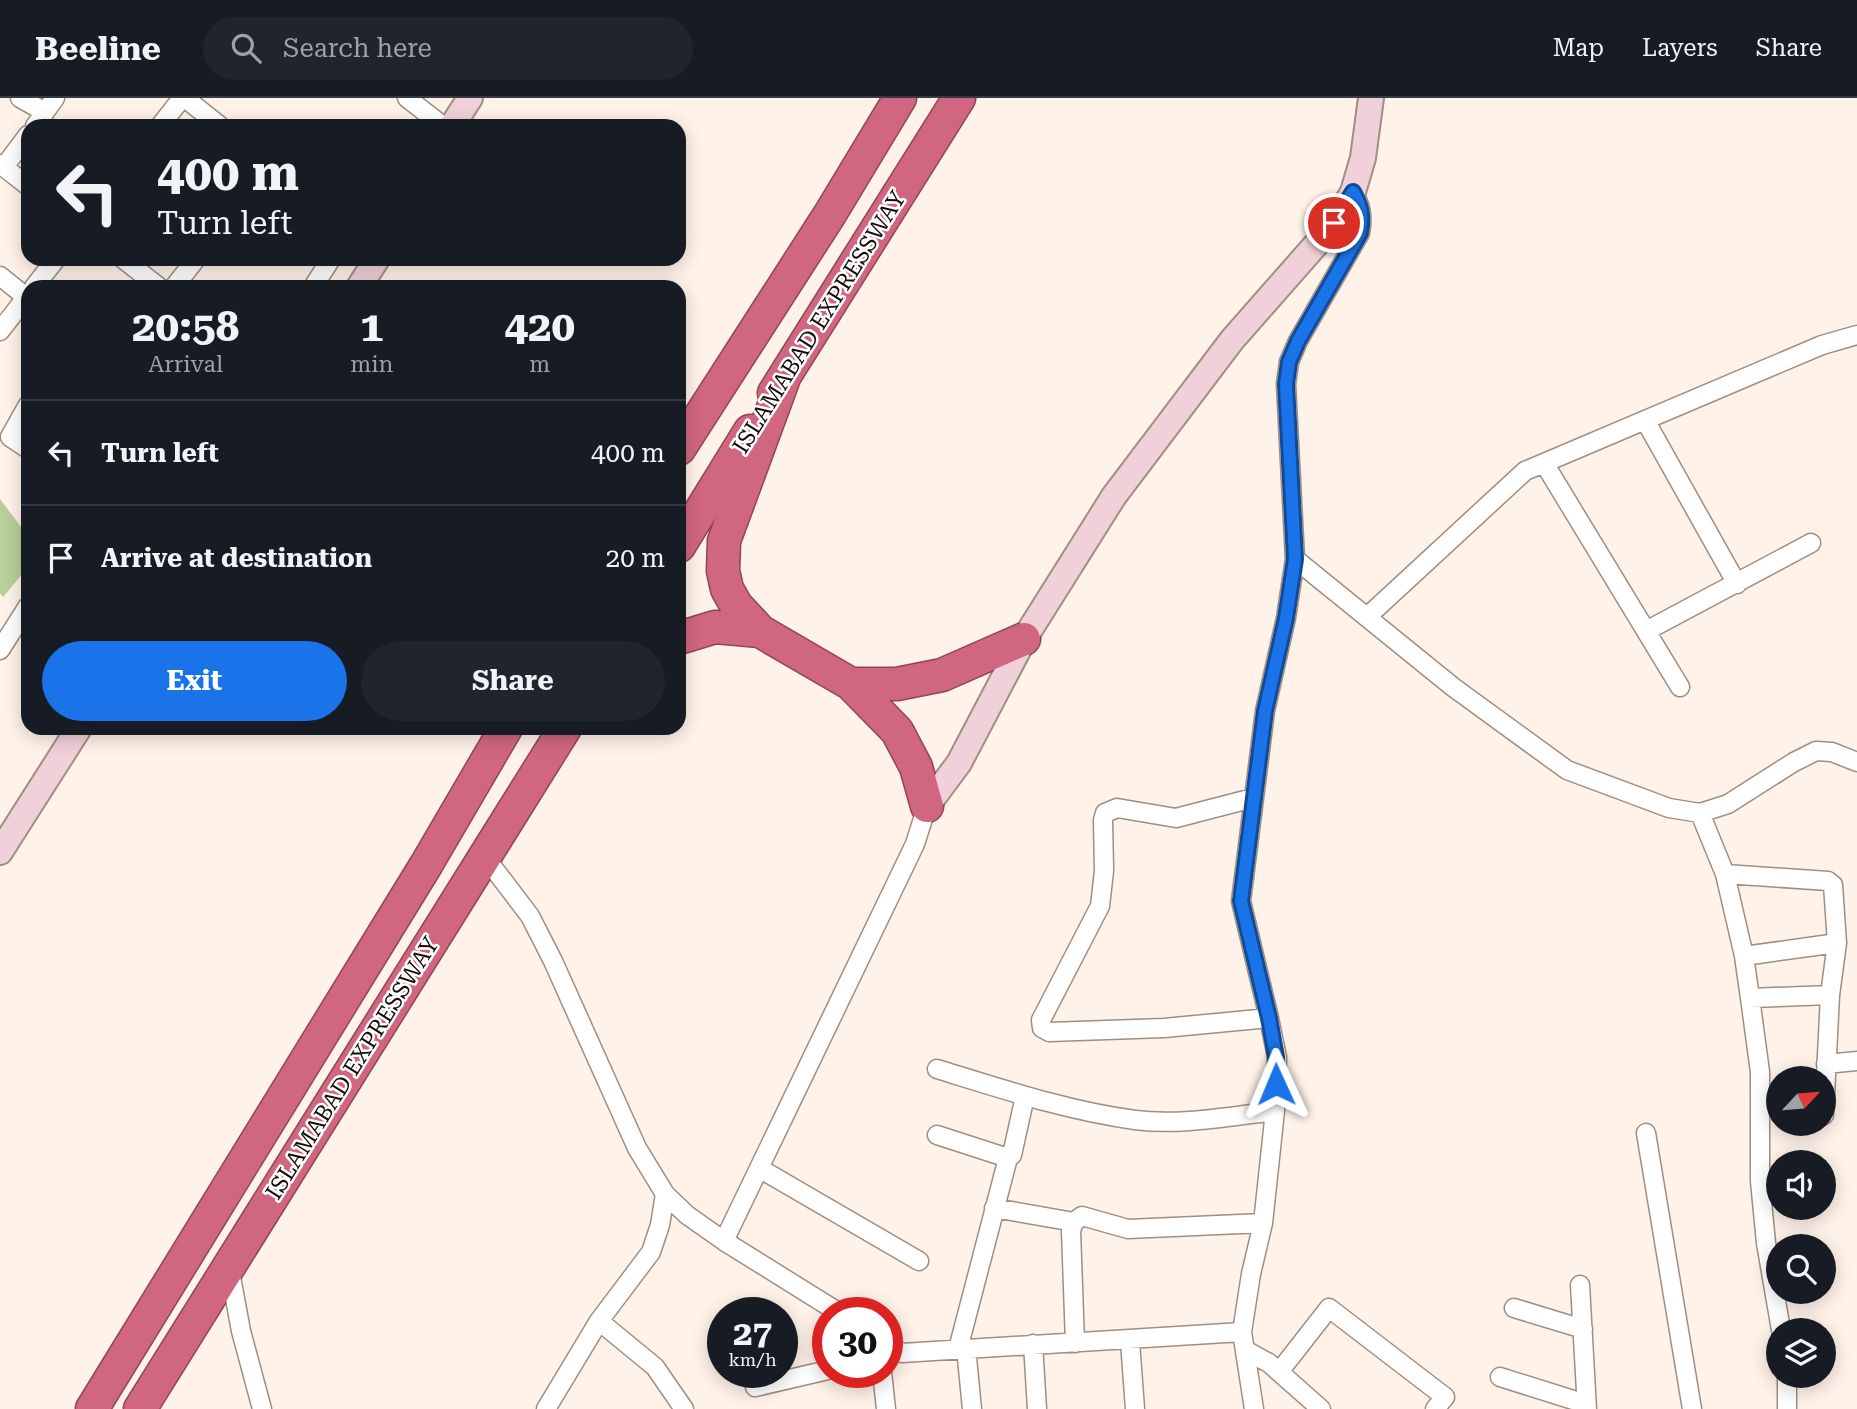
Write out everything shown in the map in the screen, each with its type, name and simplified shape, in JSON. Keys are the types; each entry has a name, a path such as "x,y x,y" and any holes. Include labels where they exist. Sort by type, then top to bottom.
{"highway":[{"path":"686,438 830,214 900,98"},
{"name":"ISLAMABAD EXPRESSWAY","path":"686,535 959,98"},
{"path":"686,404 750,338"},
{"path":"784,378 724,541 723,571 727,589 736,605 760,631 851,684 897,731 916,767 927,806"},
{"path":"686,636 716,627 760,631"},
{"path":"851,684 897,684 942,676 1024,639"},
{"name":"ISLAMABAD EXPRESSWAY","path":"92,1409 426,865 502,735"},
{"name":"ISLAMABAD EXPRESSWAY","path":"140,1409 561,735"},
{"path":"532,781 577,735"}],"street":[{"path":"20,98 45,112"},
{"path":"166,119 184,98 211,119"},
{"path":"407,98 422,119"},
{"path":"456,119 470,98"},
{"path":"724,1241 915,844 927,806 959,763 1024,639 1114,496 1232,340 1334,223 1353,192 1363,158 1371,98"},
{"path":"21,143 2,165 21,180"},
{"path":"1254,1409 1244,1341 1251,1274 1263,1223 1275,1111 1276,1057 1241,901 1265,711 1286,618 1295,559 1286,384 1289,362 1298,341 1360,233 1363,217 1353,192"},
{"path":"132,266 150,280"},
{"path":"180,280 190,266"},
{"path":"0,276 21,285"},
{"path":"0,331 21,305"},
{"path":"1368,616 1525,471 1822,345 1857,335"},
{"path":"21,417 10,437 21,444"},
{"path":"1645,421 1737,584"},
{"path":"1544,463 1680,687"},
{"path":"1646,631 1811,543"},
{"path":"1295,559 1453,687 1567,769 1669,808 1700,813 1728,804 1816,751 1832,752 1857,762"},
{"path":"0,650 21,617"},
{"path":"0,852 75,735"},
{"path":"1253,797 1176,818 1117,808 1105,813 1104,871 1100,906 1041,1020 1042,1028 1049,1032 1164,1028 1269,1018"},
{"path":"1700,813 1725,874 1744,956 1760,1072 1766,1243 1780,1318"},
{"path":"485,857 530,916 637,1148 666,1194 687,1215 724,1241 814,1297"},
{"path":"1725,874 1829,881 1835,891 1837,943 1830,995 1826,1064 1857,1061"},
{"path":"1744,956 1837,943"},
{"path":"1750,998 1830,995"},
{"path":"937,1069 1025,1096 1137,1121 1181,1121 1275,1111"},
{"path":"972,1409 962,1349 994,1208 1008,1157 1012,1154 1025,1096"},
{"path":"1646,1133 1692,1409"},
{"path":"937,1135 1008,1157"},
{"path":"759,1168 919,1261"},
{"path":"546,1409 599,1321 651,1252 666,1194"},
{"path":"994,1208 1074,1222"},
{"path":"1075,1343 1072,1231 1074,1222 1082,1216 1128,1229 1263,1223"},
{"path":"229,1266 241,1331 262,1409"},
{"path":"1500,1377 1586,1406 1580,1285"},
{"path":"1279,1372 1329,1308 1445,1397 1435,1409"},
{"path":"1514,1308 1583,1329"},
{"path":"599,1321 655,1367 684,1409"},
{"path":"903,1351 1130,1340 1244,1341 1321,1409"},
{"path":"1130,1340 1135,1409"},
{"path":"1033,1343 1037,1409"},
{"path":"884,1388 886,1409"},
{"path":"1787,1388 1787,1409"}],"green space":[{"path":"0,499 21,527 21,575 3,597 0,593"}],"route":[{"path":"1276,1084 1276,1057 1269,1018 1241,901 1265,711 1286,618 1295,559 1286,384 1289,362 1298,341 1360,233 1363,217 1353,192 1334,223"}]}
